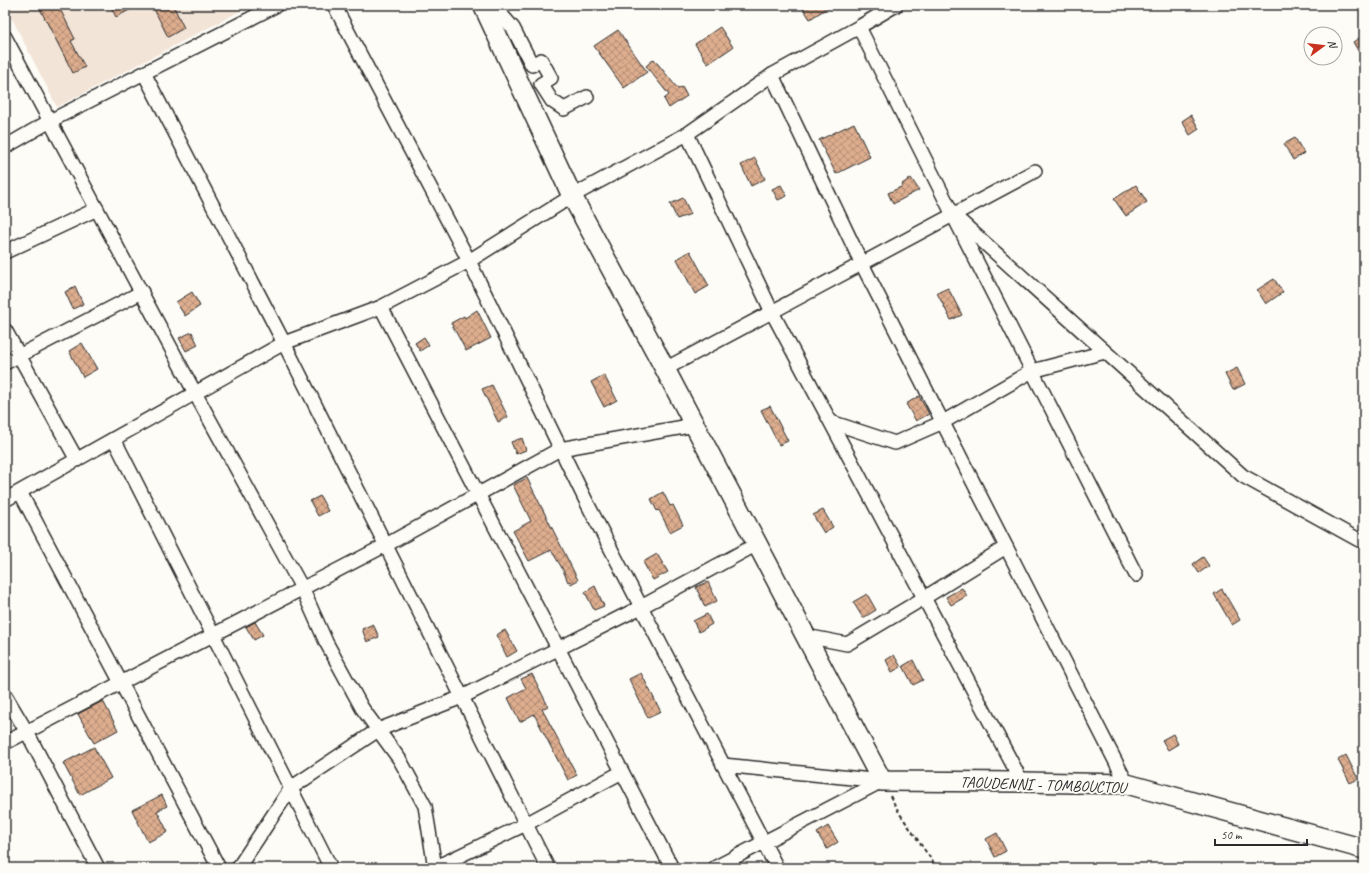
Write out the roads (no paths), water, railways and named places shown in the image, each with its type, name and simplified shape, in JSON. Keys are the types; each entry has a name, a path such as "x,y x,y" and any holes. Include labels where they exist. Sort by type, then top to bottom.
{"street":[{"path":"5,146 50,121 277,5"},
{"path":"334,5 469,261 587,503 777,868"},
{"path":"483,5 572,196 695,425 882,781"},
{"path":"493,5 513,28 532,65 541,60 551,78 541,84 552,101 564,109 587,97"},
{"path":"5,500 284,343 381,307 469,261 572,196 687,134 772,75 896,5"},
{"path":"859,27 1136,575"},
{"path":"5,38 195,393 302,588 329,648 362,708 400,760 425,806 434,868 526,824 622,772"},
{"path":"144,73 284,343 548,868"},
{"path":"772,75 862,264 1127,784"},
{"path":"687,134 772,312 1022,782"},
{"path":"665,369 1035,171"},
{"path":"5,252 97,209"},
{"path":"953,215 1242,476 1359,540 1364,540"},
{"path":"5,363 142,292"},
{"path":"381,307 672,868"},
{"path":"5,330 76,460"},
{"path":"831,422 895,443 943,422 1032,370 1105,352"},
{"path":"5,743 386,545 560,449 695,425"},
{"path":"114,439 331,868"},
{"path":"20,492 219,868"},
{"path":"238,868 291,788 378,730 462,697 641,607 758,544"},
{"path":"806,636 847,644 1006,547"},
{"path":"5,695 27,731 98,868"},
{"path":"723,765 882,781"},
{"path":"714,868 882,781"},
{"name":"TAOUDENNI - TOMBOUCTOU","path":"882,781 1127,784 1364,849"}]}
